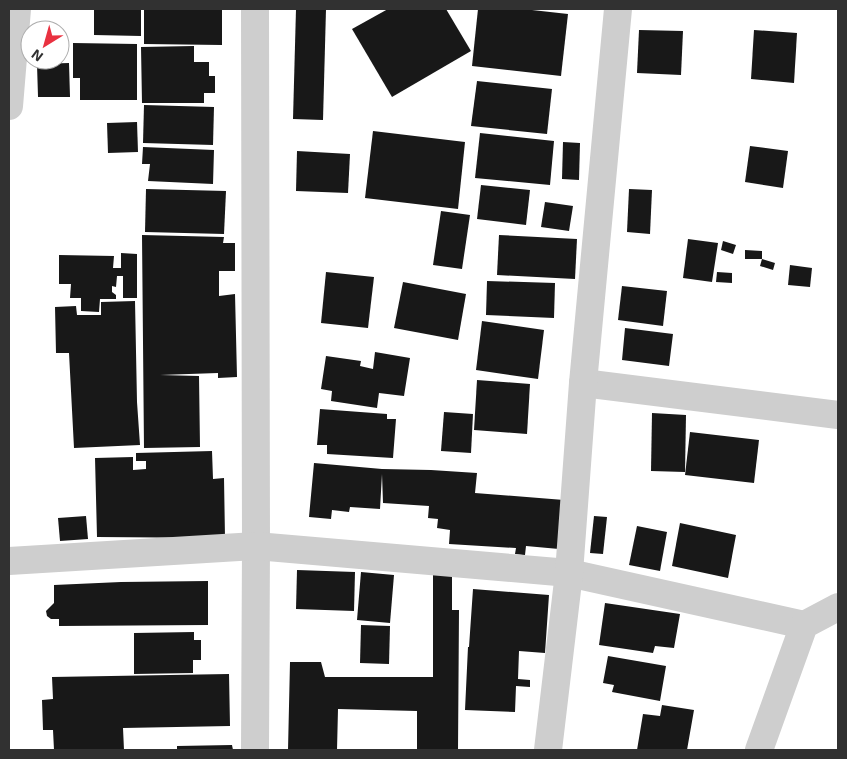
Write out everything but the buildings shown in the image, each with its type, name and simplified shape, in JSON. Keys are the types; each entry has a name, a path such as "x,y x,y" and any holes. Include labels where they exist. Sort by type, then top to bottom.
{"street":[{"path":"9,106 17,9"},
{"path":"254,9 255,750"},
{"path":"548,750 568,573 618,9"},
{"path":"584,383 838,415"},
{"path":"9,561 256,546 568,573 804,625 838,607"},
{"path":"759,750 804,625"}]}
